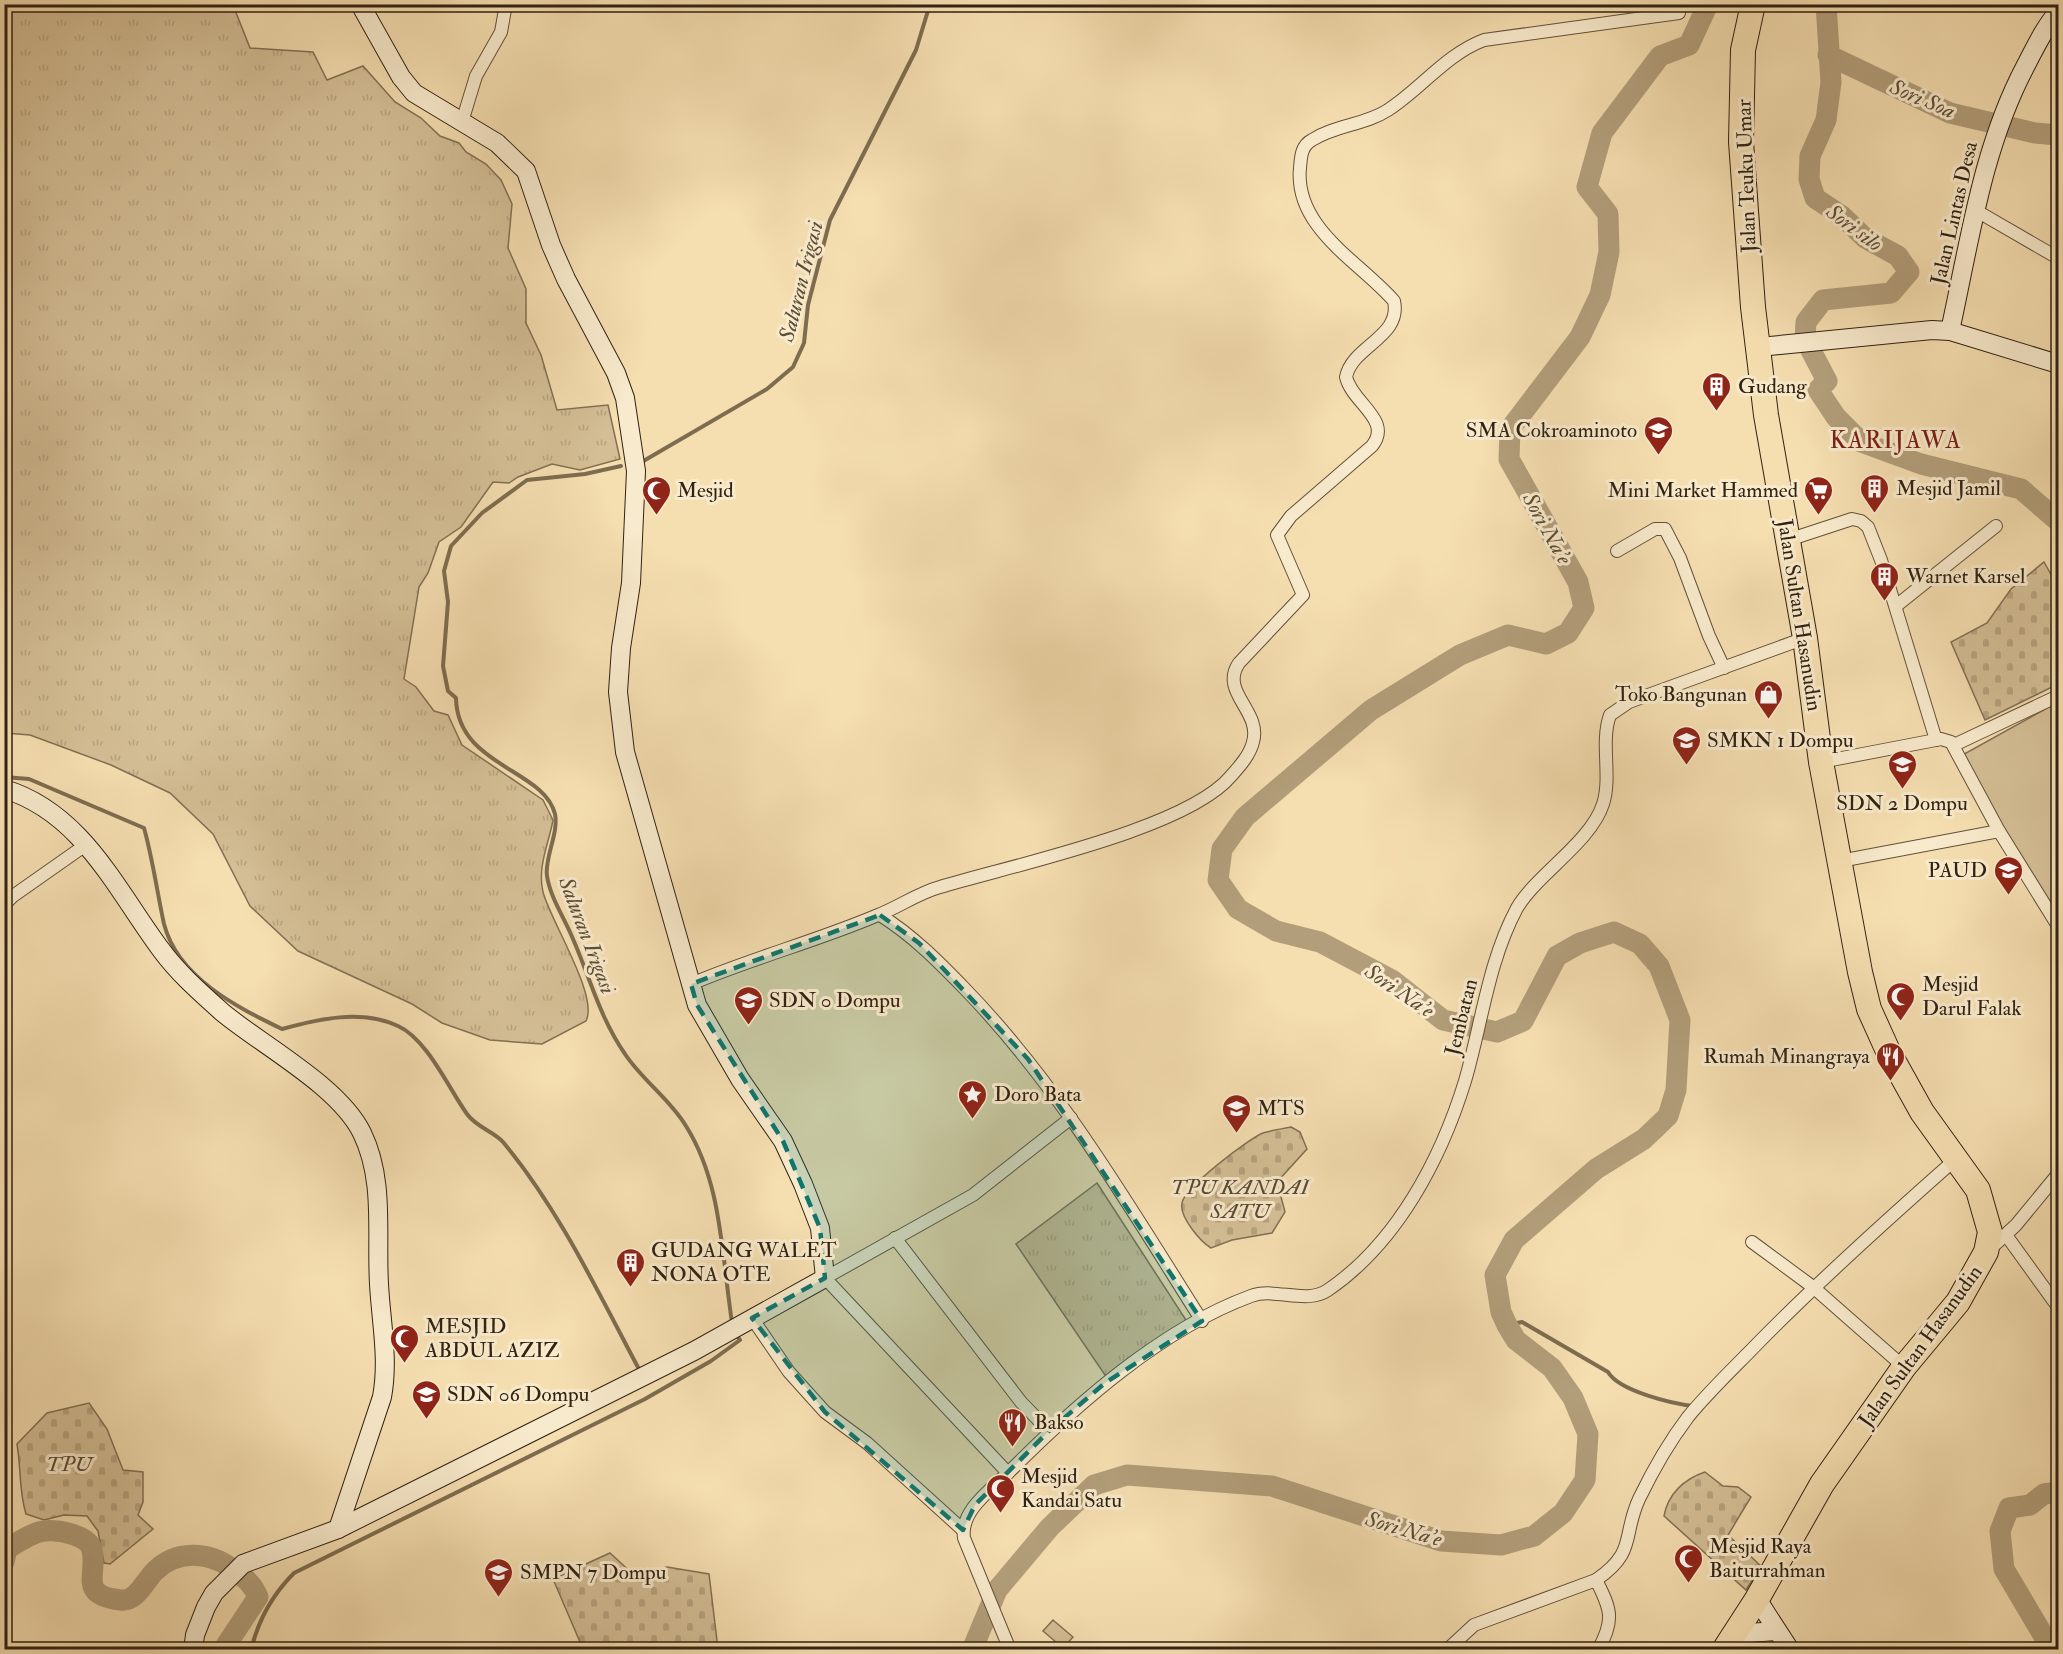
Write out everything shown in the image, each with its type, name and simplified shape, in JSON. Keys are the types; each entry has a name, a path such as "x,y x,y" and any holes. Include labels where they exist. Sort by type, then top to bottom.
{"highway":[{"name":"Jalan Teuku Umar","path":"1753,4 1743,50 1741,142 1759,347"},
{"name":"Jalan Sultan Hasanudin","path":"1729,1642 1822,1484 1904,1367 1958,1302 1986,1252 1990,1232 1978,1190 1908,1090 1869,1009 1821,762 1805,638 1766,415 1759,347"}],"street":[{"path":"360,4 407,86 414,93 497,143 526,171 554,254 616,373 624,398 636,471 630,583 618,681 619,719 625,752 697,1005 740,1079 783,1141 820,1228 825,1278 1008,1473"},
{"path":"462,122 476,76 501,32 506,4"},
{"name":"Jalan Lintas Desa","path":"1950,331 1989,149 2007,100 2039,40 2058,12"},
{"path":"691,984 736,965 880,915 938,887 1024,865 1132,830 1180,810 1229,779 1253,742 1254,727 1252,717 1233,684 1233,674 1239,663 1303,595 1277,535 1291,516 1372,446 1379,435 1379,427 1375,419 1351,391 1346,377 1352,364 1385,332 1396,316 1394,301 1336,246 1311,216 1301,190 1299,173 1301,154 1305,145 1323,134 1387,111 1455,55 1484,40 1679,13"},
{"path":"1975,210 2058,258"},
{"path":"1759,347 1950,331 2058,364"},
{"path":"1788,540 1847,520 1861,521 1868,527 1896,606 1936,740"},
{"path":"1896,606 1996,526"},
{"path":"1617,551 1655,529 1665,529 1680,558 1708,636 1724,668 1805,638"},
{"name":"Jembatan","path":"963,1530 975,1506 1049,1431 1105,1383 1202,1321 1258,1294 1315,1296 1326,1292 1370,1253 1401,1216 1428,1169 1451,1120 1465,1081 1494,963 1519,905 1592,824 1602,806 1606,791 1607,726 1610,715 1629,702 1724,668"},
{"path":"1954,745 2058,696"},
{"path":"1821,762 1936,740 1945,740 1954,745 1999,831 2058,924"},
{"path":"4,789 45,806 87,844 181,974 224,1013 333,1095 361,1131 369,1151 380,1216 379,1285 385,1381 382,1397 338,1529"},
{"path":"1840,861 1999,831"},
{"path":"4,905 13,896 87,844"},
{"path":"880,915 919,943 993,1018 1028,1059 1071,1118 1202,1321"},
{"path":"191,1648 206,1607 236,1569 338,1529 673,1362 973,1195 1071,1118"},
{"path":"1447,1650 1474,1624 1596,1580 1618,1561 1630,1536 1638,1501 1665,1449 1689,1416 1813,1287 1957,1158"},
{"path":"1986,1252 2016,1225 2058,1174"},
{"path":"1988,1219 2016,1225"},
{"path":"2006,1235 2058,1307"},
{"path":"895,1238 1021,1402 1049,1431"},
{"path":"1752,1242 1813,1287 1904,1367"},
{"path":"752,1318 789,1372 814,1400 867,1443 963,1530 1010,1650"},
{"path":"1596,1580 1608,1602 1610,1614 1610,1625 1598,1650"},
{"path":"1756,1599 1790,1650"},
{"path":"1729,1642 1776,1631"}],"highlighted area":[{"path":"880,915 919,943 1028,1059 1202,1321 1105,1383 1049,1431 975,1505 963,1530 825,1412 752,1318 825,1278 820,1228 783,1141 697,1005 691,984"}],"green space":[{"path":"4,5 233,5 250,48 313,52 327,80 363,66 395,102 421,118 440,136 459,143 466,152 486,164 501,180 512,204 508,248 526,289 526,323 541,355 557,410 608,405 620,459 580,470 552,464 518,477 509,483 493,482 461,527 439,542 428,573 419,587 404,679 416,687 434,711 448,715 462,745 543,800 553,820 542,864 543,892 586,994 588,1009 586,1021 542,1044 490,1040 442,1023 412,1004 298,951 250,906 213,834 170,793 111,765 30,735 5,733"},
{"path":"2044,562 2058,587 2058,684 1985,720 1951,642 1987,623 2011,589"},
{"path":"2058,702 2058,916 1957,758"},
{"name":"TPU KANDAI SATU","path":"1291,1127 1300,1132 1307,1149 1277,1182 1285,1212 1272,1233 1232,1240 1211,1248 1187,1222 1182,1209 1185,1196 1231,1154 1255,1137 1266,1132"},
{"path":"1097,1183 1186,1320 1107,1378 1016,1244"},
{"name":"TPU","path":"89,1403 107,1429 123,1470 143,1472 143,1502 138,1515 153,1529 110,1564 104,1563 98,1531 87,1516 64,1515 44,1520 26,1514 22,1497 17,1444 47,1413"},
{"path":"1705,1472 1723,1486 1738,1487 1751,1497 1728,1535 1761,1566 1746,1590 1664,1516 1669,1501 1678,1488"},
{"path":"610,1553 634,1575 667,1567 709,1574 718,1649 583,1649 553,1579"},
{"path":"1053,1620 1073,1637 1063,1648 1043,1631"}],"waterway":[{"name":"Saluran Irigasi","path":"640,463 767,389 793,367 804,343 808,305 830,220 916,50 930,4"},
{"name":"Sori Na'e","path":"972,1650 997,1590 1050,1527 1094,1485 1127,1475 1272,1486 1441,1541 1501,1545 1534,1536 1563,1513 1585,1480 1588,1434 1573,1398 1552,1368 1516,1340 1501,1312 1495,1275 1514,1240 1596,1169 1644,1139 1668,1116 1676,1090 1680,1020 1659,966 1640,944 1614,932 1580,943 1557,956 1523,1021 1497,1032 1443,1020 1392,980 1320,942 1276,931 1238,909 1218,880 1222,849 1245,817 1371,710 1460,655 1508,635 1546,644 1568,633 1584,608 1578,582 1509,459 1510,429 1580,337 1600,295 1609,252 1608,214 1587,187 1602,133 1660,56 1689,45 1708,4"},
{"name":"Sori silo","path":"1826,4 1831,82 1826,120 1810,156 1809,179 1815,198 1842,216 1865,238 1898,256 1909,272 1891,293 1823,300 1806,322 1805,339 1827,381 1818,390 1836,417 1861,442 1921,464 2021,489 2058,521"},
{"name":"Sori Soa","path":"1828,55 1950,113 2035,133 2058,135"},
{"name":"Saluran Irigasi","path":"621,466 585,474 527,480 482,513 451,546 444,571 448,602 443,666 448,691 456,698 460,721 470,738 485,753 535,786 548,799 555,814 555,829 547,869 551,892 616,1040 639,1072 679,1116 698,1147 718,1217 732,1323"},
{"path":"4,777 29,779 144,828 164,924 171,943 196,975 229,1000 282,1029 325,1019 355,1017 384,1021 409,1032 428,1053 467,1114 503,1142 523,1168 578,1254 641,1373"},
{"path":"1507,1325 1522,1322 1608,1372 1614,1379 1635,1391 1673,1403 1694,1406"},
{"path":"251,1650 267,1608 294,1573 645,1399 711,1361 740,1340 735,1333"},
{"path":"2052,1650 2004,1569 2000,1531 2009,1508 2030,1505 2044,1494 2058,1492"},
{"path":"4,1562 7,1549 39,1532 53,1531 78,1536 89,1544 92,1550 94,1589 99,1594 121,1600 127,1600 136,1594 155,1571 172,1559 192,1555 222,1562 243,1577 253,1587 258,1597 223,1650"}],"place":[{"name":"Gudang","path":"1717,412"},
{"name":"SMA Cokroaminoto","path":"1658,456"},
{"name":"Mesjid Jamil","path":"1875,514"},
{"name":"Mesjid","path":"656,516"},
{"name":"Mini Market Hammed","path":"1819,516"},
{"name":"Warnet Karsel","path":"1885,602"},
{"name":"Toko Bangunan","path":"1768,720"},
{"name":"SMKN 1 Dompu","path":"1686,766"},
{"name":"SDN 2 Dompu","path":"1902,790"},
{"name":"PAUD","path":"2008,896"},
{"name":"Mesjid Darul Falak","path":"1901,1022"},
{"name":"SDN 0 Dompu","path":"748,1026"},
{"name":"Rumah Minangraya","path":"1891,1082"},
{"name":"Doro Bata","path":"973,1120"},
{"name":"MTS","path":"1236,1134"},
{"name":"GUDANG WALET NONA OTE","path":"630,1288"},
{"name":"MESJID ABDUL AZIZ","path":"404,1364"},
{"name":"SDN 06 Dompu","path":"426,1420"},
{"name":"Bakso","path":"1013,1448"},
{"name":"Mesjid Kandai Satu","path":"1000,1514"},
{"name":"Mesjid Raya Baiturrahman","path":"1688,1584"},
{"name":"SMPN 7 Dompu","path":"499,1598"}],"district":[{"name":"KARIJAWA","path":"1896,440"}]}
